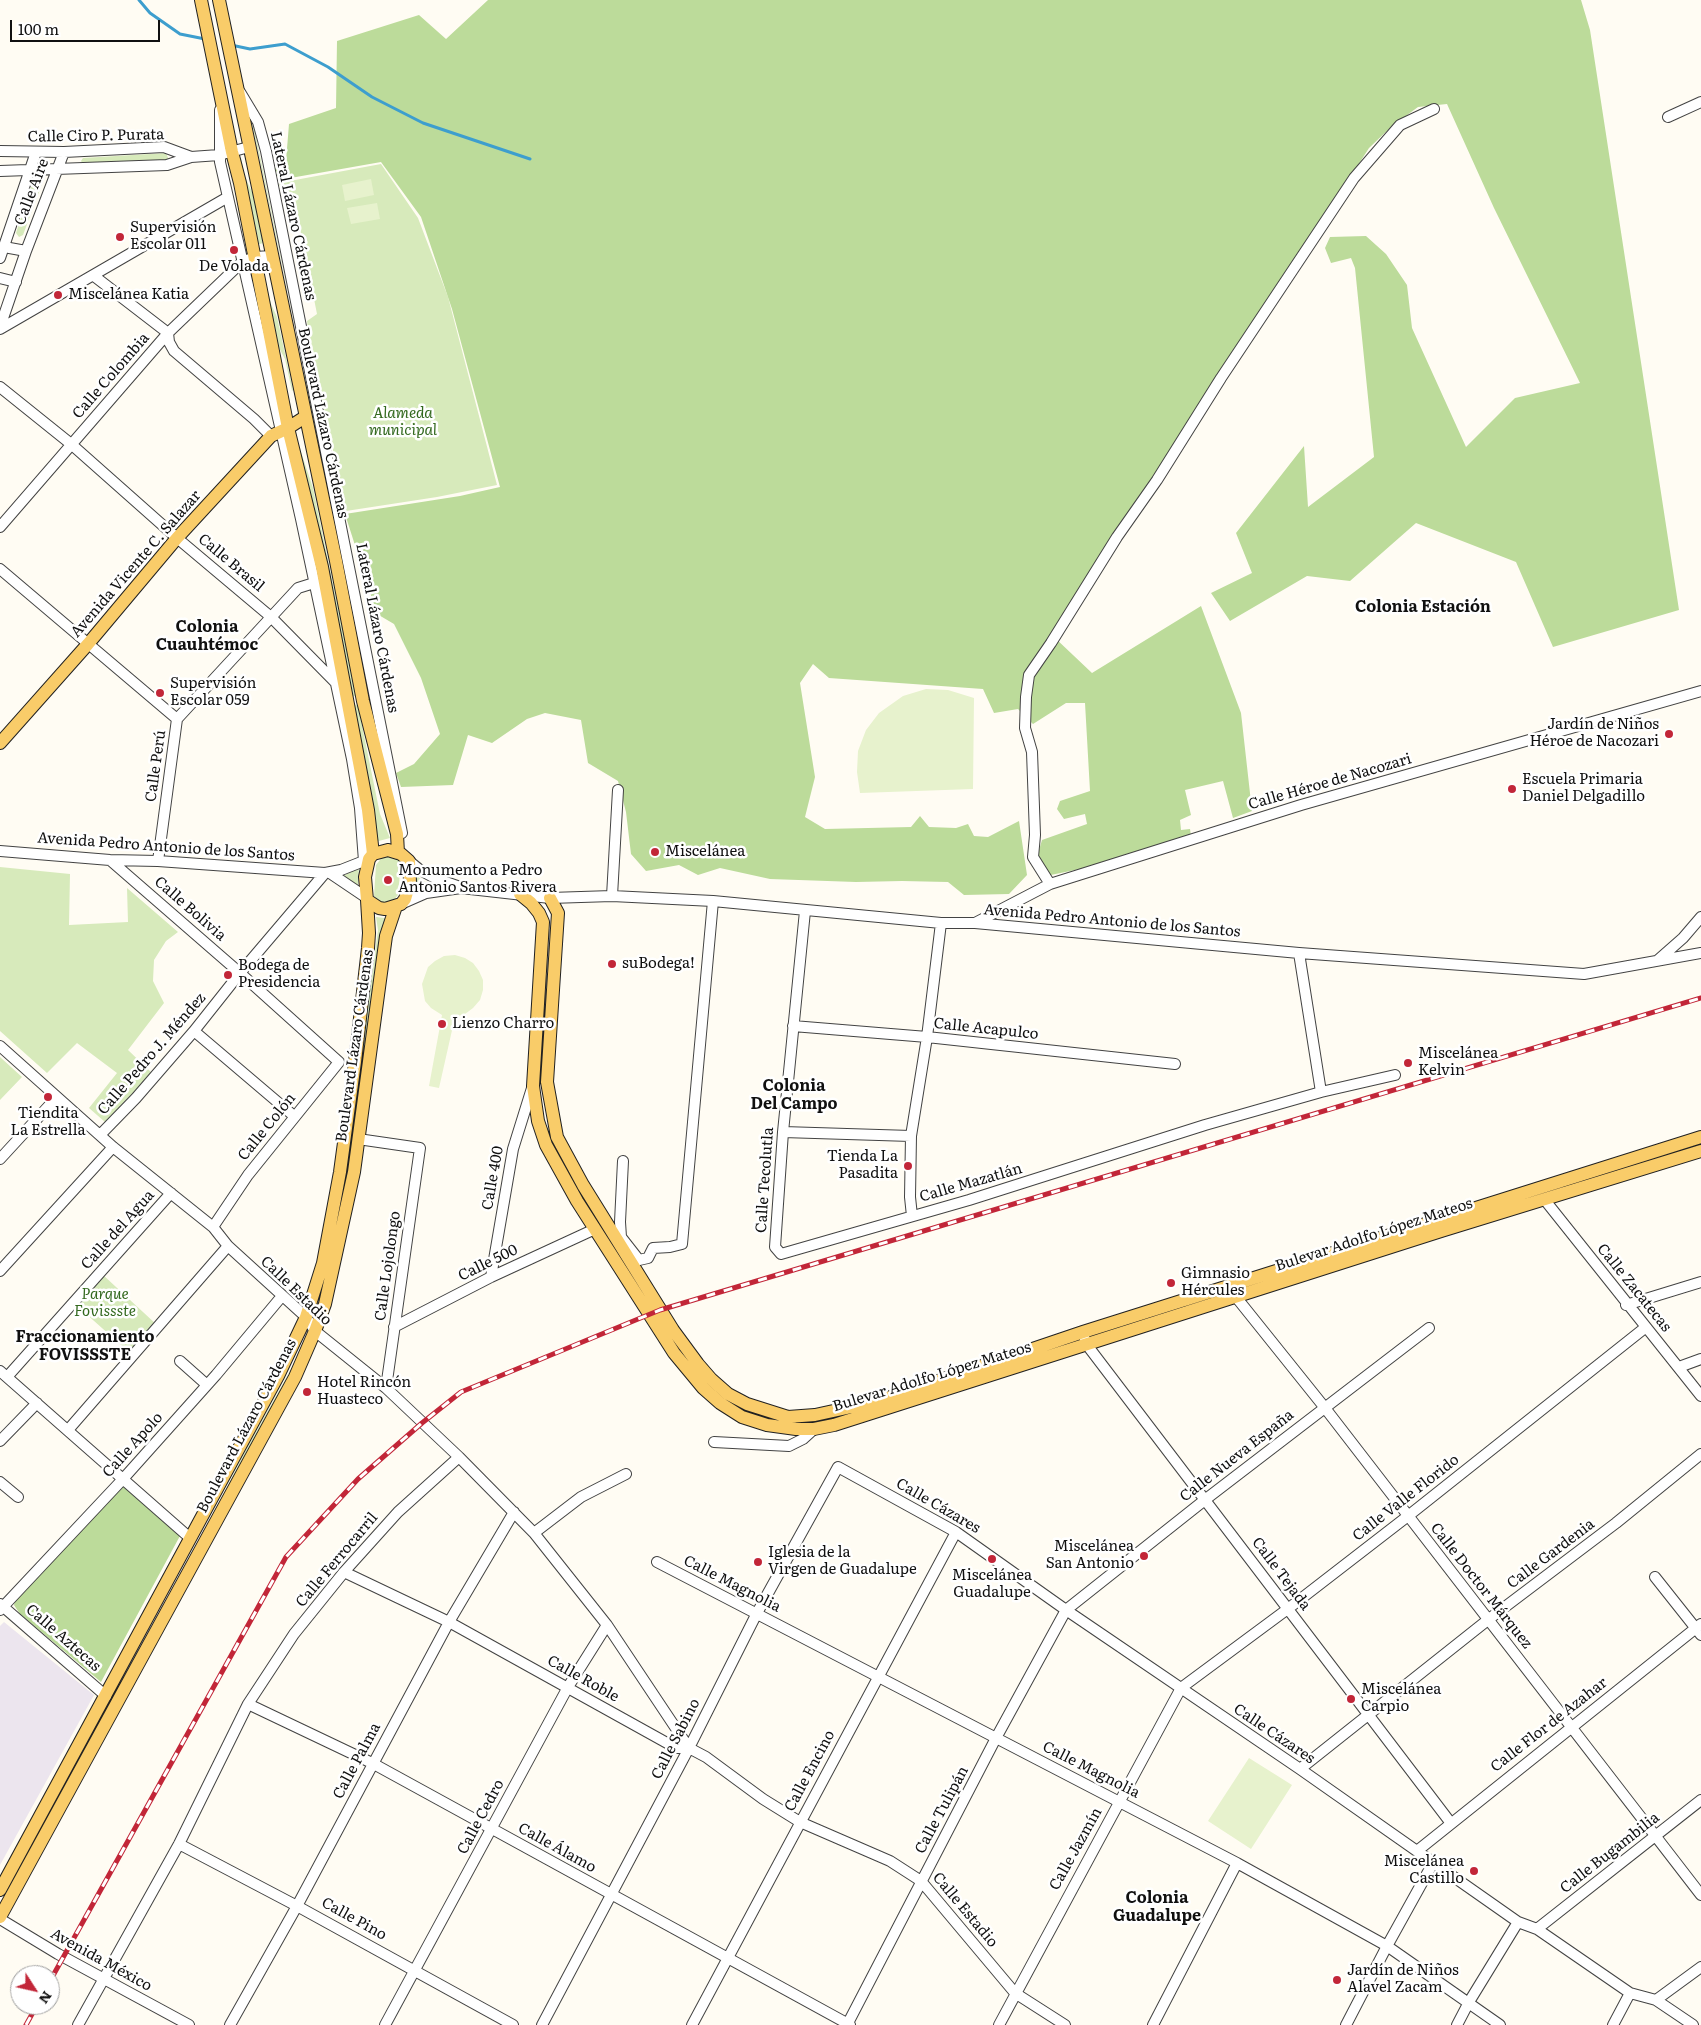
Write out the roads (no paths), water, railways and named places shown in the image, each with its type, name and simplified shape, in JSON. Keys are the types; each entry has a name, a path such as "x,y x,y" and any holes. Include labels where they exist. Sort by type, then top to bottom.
{"main road":[{"path":"201,0 218,80 226,154 240,183 255,257 280,432 322,567 342,693 368,810 369,858 365,876 367,899 379,908 391,909 406,899 410,882 404,857 388,850 369,858"},
{"path":"204,15 220,6"},
{"name":"Boulevard Lázaro Cárdenas","path":"220,6 336,561 363,702 404,857"},
{"name":"Avenida Vicente C. Salazar","path":"0,743 88,644 178,538 280,432 305,417"},
{"path":"342,693 363,702"},
{"name":"Bulevar Adolfo López Mateos","path":"520,894 539,913 542,922 533,1086 538,1120 546,1145 595,1229 674,1353 703,1388 720,1404 742,1417 767,1425 796,1429 814,1429 891,1408 1236,1297 1546,1194 1701,1137"},
{"name":"Bulevar Adolfo López Mateos","path":"550,898 558,913 547,1082 550,1109 557,1137 583,1185 619,1238 673,1330 711,1379 728,1394 747,1404 788,1417 815,1415 879,1400 1083,1332 1546,1194 1701,1151"},
{"name":"Boulevard Lázaro Cárdenas","path":"0,1890 278,1376 306,1317 325,1254 340,1172 355,1062 369,933 367,899"},
{"name":"Boulevard Lázaro Cárdenas","path":"0,1918 295,1377 315,1332 325,1304 354,1172 386,936 398,905"}],"street":[{"name":"Lateral Lázaro Cárdenas","path":"236,82 258,122 266,151 399,814 404,857"},
{"path":"1668,117 1701,102"},
{"path":"1050,884 1033,857 1035,835 1032,752 1024,728 1029,675 1117,537 1157,480 1232,362 1354,178 1400,125 1434,109"},
{"name":"Calle Ciro P. Purata","path":"0,151 64,152 164,147 191,158"},
{"name":"Calle Ciro P. Purata","path":"0,171 167,165 191,158 226,154 249,147"},
{"name":"Calle Aire","path":"0,258 36,152"},
{"name":"Calle Aire","path":"0,328 26,251 64,152"},
{"path":"226,154 228,197 314,583 342,693 369,858 327,873"},
{"path":"0,328 94,276 228,197"},
{"path":"4,247 26,251"},
{"name":"Calle Colombia","path":"0,527 168,333 242,262 255,257 272,256"},
{"path":"94,276 168,333 169,342 174,351 254,419 280,432"},
{"path":"0,278 16,282"},
{"name":"Calle Brasil","path":"0,387 72,444 178,538 271,616 342,693"},
{"path":"0,569 177,719"},
{"name":"Calle Perú","path":"158,861 177,719 298,588 314,583"},
{"name":"Calle Héroe de Nacozari","path":"975,923 1050,884 1301,805 1701,691"},
{"path":"612,896 618,790"},
{"name":"Avenida Pedro Antonio de los Santos","path":"0,850 110,860 158,861 327,873"},
{"path":"404,857 420,870 461,888"},
{"name":"Calle Bolivia","path":"110,860 339,1062"},
{"path":"327,873 367,899"},
{"name":"Calle Pedro J. Méndez","path":"113,1147 100,1135 136,1098 194,1031 240,973 327,873"},
{"path":"398,905 426,893 461,888"},
{"name":"Avenida Pedro Antonio de los Santos","path":"461,888 550,898 612,896 713,901 941,923 975,923 1299,953 1584,974 1701,953"},
{"path":"623,1161 619,1238 639,1260 648,1258 653,1248 682,1244 713,901"},
{"name":"Calle Tecolutla","path":"805,911 783,1132 775,1247 781,1254 912,1216"},
{"path":"1657,961 1683,938 1701,917"},
{"name":"Calle Mazatlán","path":"941,923 927,1038 911,1136 910,1197 912,1216 1074,1168 1205,1125 1321,1092"},
{"path":"1299,953 1321,1092 1395,1075"},
{"name":"Calle Acapulco","path":"793,1026 1174,1064"},
{"path":"194,1031 294,1116"},
{"path":"0,1046 100,1135"},
{"path":"339,1062 355,1062"},
{"name":"Calle Colón","path":"213,1227 248,1176 339,1062"},
{"name":"Calle 400","path":"491,1277 513,1149 533,1086"},
{"path":"0,1160 57,1097"},
{"path":"783,1132 911,1136"},
{"name":"Calle Lojolongo","path":"358,1139 420,1148 386,1388"},
{"path":"0,1271 113,1147"},
{"name":"Calle Estadio","path":"113,1147 213,1227 228,1246 306,1317 315,1332 386,1388 459,1457"},
{"name":"Calle del Agua","path":"4,1374 171,1193"},
{"name":"Calle Zacatecas","path":"1546,1194 1626,1305 1679,1366 1701,1396"},
{"name":"Calle 500","path":"394,1326 491,1277 595,1229"},
{"path":"68,1430 228,1246"},
{"path":"1626,1305 1701,1282"},
{"name":"Calle Apolo","path":"1,1606 123,1480 282,1296"},
{"name":"Calle Doctor Márquez","path":"1236,1297 1325,1408 1701,1895"},
{"name":"Calle Valle Florido","path":"1180,1688 1289,1608 1408,1516 1646,1327"},
{"name":"Calle Nueva España","path":"1066,1610 1206,1499 1429,1328"},
{"path":"1083,1332 1087,1345"},
{"name":"Calle Tejada","path":"1087,1345 1450,1822"},
{"path":"1679,1366 1701,1359"},
{"path":"180,1361 207,1385"},
{"path":"4,1374 190,1538"},
{"path":"0,1442 37,1403"},
{"path":"714,1442 789,1446 803,1439 814,1429"},
{"name":"Calle Gardenia","path":"1300,1769 1489,1619 1616,1523 1701,1454"},
{"path":"459,1457 534,1533 607,1625 689,1748"},
{"name":"Calle Ferrocarril","path":"78,2025 179,1844 248,1704 294,1634 344,1572 398,1512 459,1457"},
{"name":"Calle Cázares","path":"838,1467 956,1532 1518,1922 1537,1930 1630,1993 1656,2000 1693,2025"},
{"name":"Calle Sabino","path":"542,2025 689,1748 757,1613 838,1467"},
{"path":"534,1533 581,1497 626,1474"},
{"path":"0,1482 18,1497"},
{"name":"Calle Palma","path":"230,2025 297,1906 449,1622 514,1512"},
{"name":"Calle Encino","path":"692,2025 956,1532"},
{"name":"Calle Magnolia","path":"657,1562 1237,1863 1387,1946 1500,2025"},
{"name":"Calle Roble","path":"344,1572 449,1622 676,1748 689,1748 800,1822"},
{"path":"1655,1577 1699,1629"},
{"name":"Calle Aztecas","path":"1,1606 106,1696"},
{"name":"Calle Tulipán","path":"848,2025 996,1738 1066,1610"},
{"name":"Calle Cedro","path":"386,2025 568,1687 607,1625"},
{"name":"Calle Flor de Azahar","path":"1416,1850 1572,1726 1699,1629"},
{"name":"Calle Jazmín","path":"998,2025 1180,1688"},
{"name":"Calle Álamo","path":"248,1704 372,1763 728,1957 848,2025"},
{"name":"Calle Bugambilia","path":"1537,1930 1701,1800"},
{"name":"Calle Estadio","path":"800,1822 890,1861 921,1881 1015,1993 1065,2025"},
{"name":"Calle Pino","path":"179,1844 416,1970 513,2025"},
{"path":"1152,2025 1237,1863"},
{"path":"1346,2025 1433,1863"},
{"name":"Avenida México","path":"0,1918 58,1954 189,2025"},
{"path":"1457,2025 1518,1922"},
{"path":"1656,2000 1701,1968"},
{"path":"1614,2025 1630,1993"}],"waterway":[{"path":"139,0 150,13 180,34 205,39"},
{"path":"231,45 250,49 285,44 328,67 372,97 423,123 530,159"}],"railway":[{"path":"59,1965 286,1557 358,1479 461,1392 660,1310 1701,998"},
{"path":"26,2025 32,2015"}],"place":[{"name":"Supervisión Escolar 011","path":"120,237"},
{"name":"De Volada","path":"234,250"},
{"name":"Miscelánea Katia","path":"58,295"},
{"name":"Supervisión Escolar 059","path":"160,693"},
{"name":"Jardín de Niños Héroe de Nacozari","path":"1669,734"},
{"name":"Escuela Primaria Daniel Delgadillo","path":"1512,789"},
{"name":"Miscelánea","path":"655,852"},
{"name":"Monumento a Pedro Antonio Santos Rivera","path":"388,880"},
{"name":"suBodega!","path":"612,964"},
{"name":"Bodega de Presidencia","path":"228,975"},
{"name":"Lienzo Charro","path":"442,1024"},
{"name":"Miscelánea Kelvin","path":"1408,1063"},
{"name":"Tiendita La Estrella","path":"48,1097"},
{"name":"Tienda La Pasadita","path":"908,1166"},
{"name":"Gimnasio Hércules","path":"1171,1283"},
{"name":"Hotel Rincón Huasteco","path":"307,1392"},
{"name":"Miscelánea San Antonio","path":"1144,1556"},
{"name":"Miscelánea Guadalupe","path":"992,1559"},
{"name":"Iglesia de la Virgen de Guadalupe","path":"758,1562"},
{"name":"Miscelánea Carpio","path":"1351,1699"},
{"name":"Miscelánea Castillo","path":"1474,1871"},
{"name":"Jardín de Niños Alavel Zacam","path":"1337,1980"}],"district":[{"name":"Colonia Estación","path":"1423,607"},
{"name":"Colonia Cuauhtémoc","path":"207,636"},
{"name":"Colonia Del Campo","path":"794,1095"},
{"name":"Fraccionamiento FOVISSSTE","path":"85,1346"},
{"name":"Colonia Guadalupe","path":"1157,1907"}],"park label":[{"name":"Alameda municipal","path":"403,422"},
{"name":"Parque Fovissste","path":"105,1304"}]}
